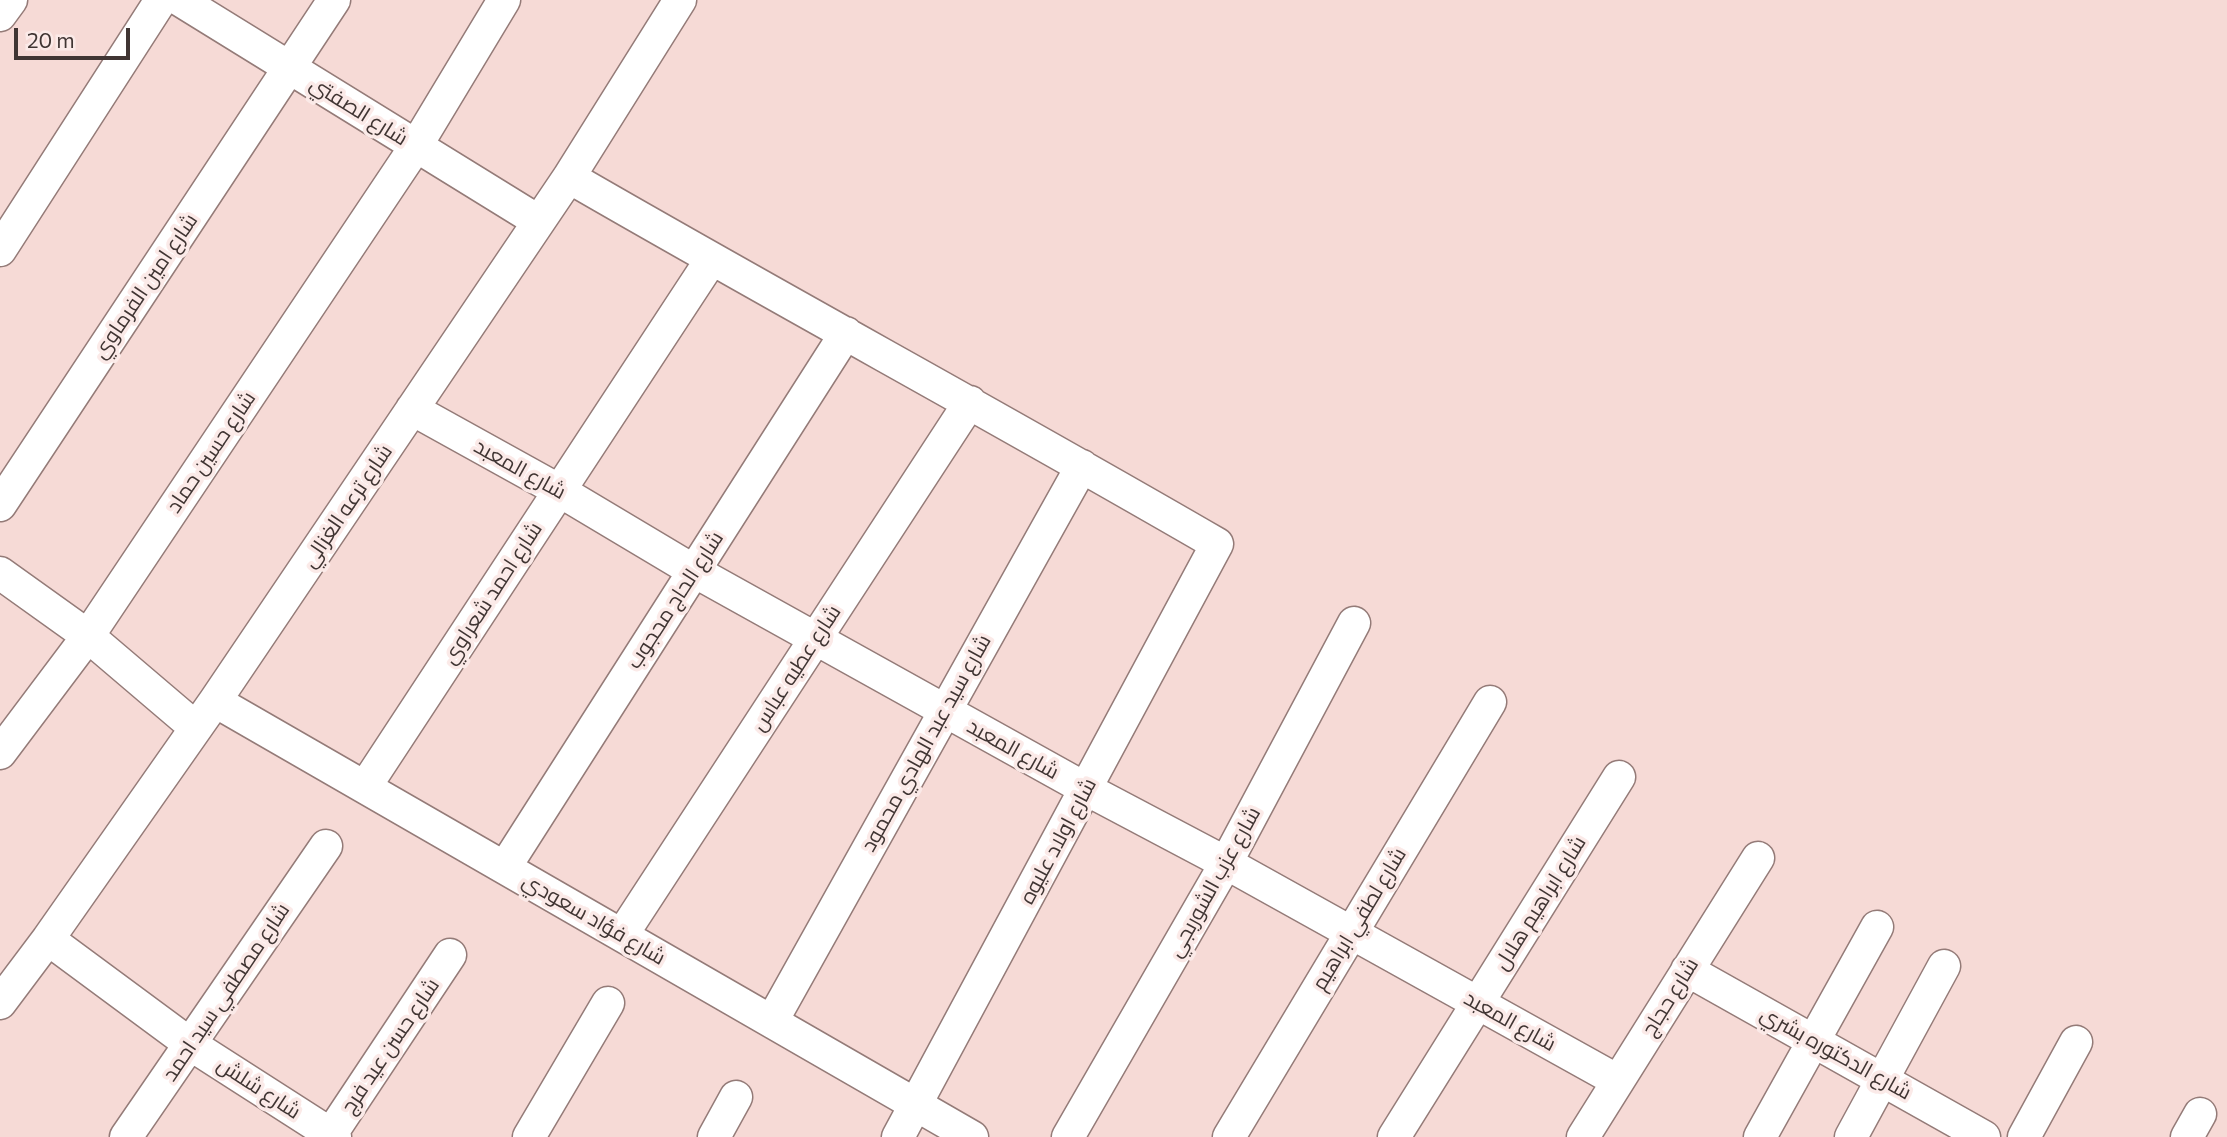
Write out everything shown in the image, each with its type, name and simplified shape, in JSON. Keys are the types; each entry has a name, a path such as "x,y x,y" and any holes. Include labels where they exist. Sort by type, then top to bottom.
{"street":[{"path":"0,15 11,0"},
{"path":"0,250 161,0"},
{"name":"شارع الصفتي","path":"180,0 538,222"},
{"name":"شارع امين الفرماوي","path":"0,505 334,0"},
{"name":"شارع حسين حماد","path":"0,753 88,636 416,146 505,0"},
{"name":"شارع ترعه الغزالي","path":"0,1003 215,701 569,177 680,0"},
{"path":"569,177 711,260 1082,466"},
{"name":"شارع احمد شعراوي","path":"365,787 711,260"},
{"name":"شارع الحاج محجوب","path":"505,867 846,333"},
{"name":"شارع عطيه عباس","path":"622,935 970,402"},
{"name":"شارع المعبد","path":"412,409 816,639 1618,1081"},
{"name":"شارع اولاد عليوه","path":"898,1137 1217,544 1082,466"},
{"name":"شارع سيد عبد الهادي محمود","path":"772,1021 1082,466"},
{"path":"0,573 88,636 196,728"},
{"name":"شارع عزب الشوربجي","path":"1068,1137 1226,863 1354,623"},
{"name":"شارع فؤاد سعودي","path":"215,701 972,1137"},
{"name":"شارع لطفي ابراهيم","path":"1229,1137 1490,702"},
{"name":"شارع ابراهيم هلال","path":"1394,1137 1619,777"},
{"name":"شارع مصطفي سيد احمد","path":"126,1137 326,846"},
{"name":"شارع حجاج","path":"1583,1137 1758,858"},
{"path":"1760,1137 1877,926"},
{"name":"شارع شلش","path":"48,939 190,1044 332,1136"},
{"name":"شارع حسن عيد فرج","path":"332,1136 450,955"},
{"path":"1851,1137 1944,966"},
{"name":"شارع الدكتوره بشري","path":"1687,970 1984,1137"},
{"path":"529,1137 608,1003"},
{"path":"2024,1137 2076,1042"},
{"path":"714,1137 736,1097"}]}
